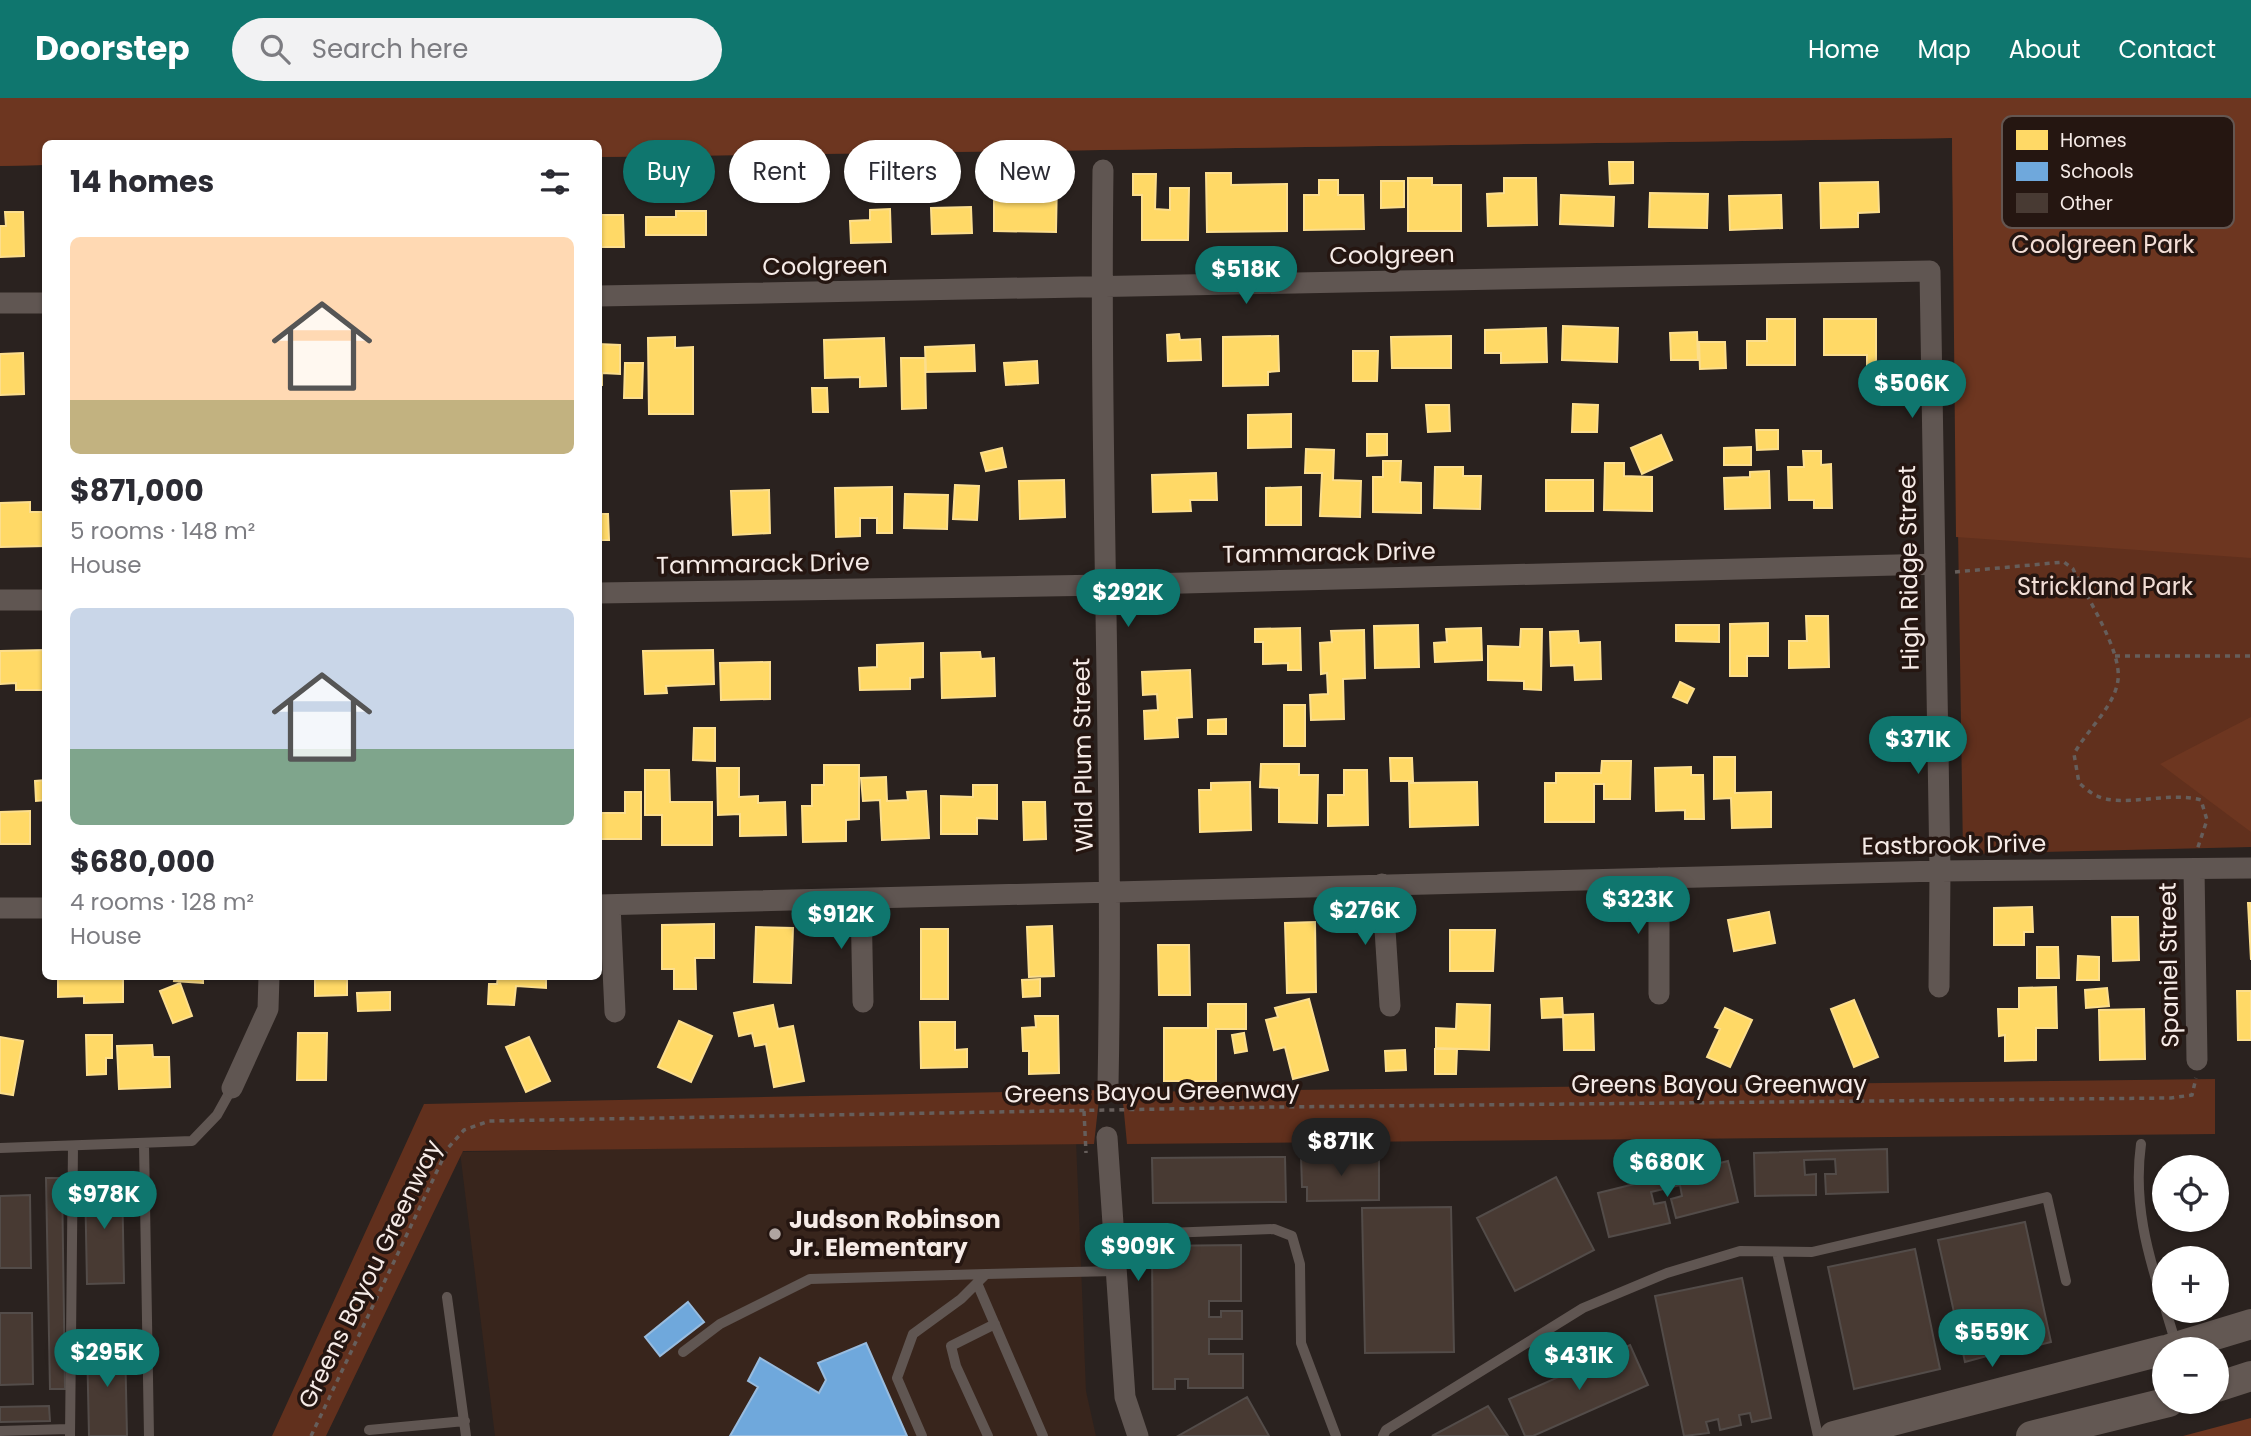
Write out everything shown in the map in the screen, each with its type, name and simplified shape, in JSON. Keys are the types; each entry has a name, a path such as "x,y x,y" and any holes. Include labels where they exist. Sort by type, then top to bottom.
{"main road":[{"path":"2209,1337 2251,1324"},
{"path":"1834,1436 2152,1354"},
{"path":"2229,1383 2251,1376"},
{"path":"2031,1436 2152,1406"}],"street":[{"name":"Wild Plum Street","path":"1103,170 1101,287 1112,890 1108,1086"},
{"name":"High Ridge Street","path":"1892,272 1930,271 1940,871 1939,987"},
{"name":"Coolgreen","path":"602,296 1892,272"},
{"path":"0,303 42,303"},
{"name":"Tammarack Drive","path":"602,593 1936,568"},
{"path":"0,600 42,600"},
{"name":"Eastbrook Drive","path":"615,1012 604,905 1940,871 2251,868"},
{"name":"Spaniel Street","path":"2193,869 2197,1060"},
{"path":"1659,878 1659,994"},
{"path":"1382,884 1390,1006"},
{"path":"862,899 863,1002"},
{"path":"0,908 42,908"},
{"path":"232,1088 268,1009 269,980"},
{"path":"1107,1136 1125,1396 1138,1436"}],"lane":[{"path":"0,1147 145,1144 192,1140 217,1115 232,1088"},
{"path":"145,1144 149,1436"},
{"path":"2140,1144 2138,1196 2142,1228 2152,1263"},
{"path":"0,1430 69,1433 73,1146"},
{"path":"1383,1436 1386,1430 1583,1308 1667,1273 1740,1251 1812,1252 2047,1197 2066,1281"},
{"path":"1114,1235 1274,1229 1293,1236 1300,1264 1301,1343 1336,1436"},
{"path":"1777,1252 1818,1436"},
{"path":"683,1352 720,1324 810,1279 981,1279 1116,1271"},
{"path":"981,1279 995,1324 1043,1436"},
{"path":"922,1436 897,1378 913,1334 961,1299 981,1279"},
{"path":"447,1297 466,1436"},
{"path":"988,1436 956,1366 951,1346 995,1324"},
{"path":"369,1430 466,1421"}],"path":[{"path":"1936,568 1990,571 2064,562 2073,569 2115,656 2118,680 2113,693 2074,754 2079,783 2097,797 2116,800 2183,795 2201,800 2207,820 2193,869"},
{"path":"2115,656 2251,656"},
{"name":"Greens Bayou Greenway","path":"311,1436 448,1148 464,1130 489,1121 1108,1110 2171,1098 2192,1095 2197,1060"},
{"path":"1107,1136 1108,1086"},
{"path":"1084,1111 1086,1153"}],"shaded area":[{"name":"Judson Robinson Jr. Elementary","path":"1076,1140 1086,1391 1096,1436 495,1436 460,1152"}],"green space":[{"name":"Strickland Park","path":"0,98 2251,98 2251,847 1963,854 1952,138 1075,150 1075,140 975,140 975,152 961,152 961,140 844,140 844,154 830,154 830,140 729,140 729,155 715,155 715,140 623,140 623,157 602,157 602,140 42,140 42,165 0,166"},
{"name":"Coolgreen Park","path":"0,98 2251,98 2251,558 1956,537 1952,138 1075,150 1075,140 975,140 975,152 961,152 961,140 844,140 844,154 830,154 830,140 729,140 729,155 715,155 715,140 623,140 623,157 602,157 602,140 42,140 42,165 0,166"},
{"path":"2251,717 2251,832 2160,764"},
{"path":"2215,1079 2215,1134 1127,1144 1122,1092"},
{"path":"1100,1090 1094,1144 463,1151 326,1436 272,1436 424,1104"},
{"path":"2251,1418 2251,1436 2183,1436"}],"building: Homes":[{"path":"1609,162 1633,162 1633,183 1610,184"},
{"path":"1206,173 1231,173 1231,185 1287,184 1287,231 1207,232"},
{"path":"1133,174 1156,174 1155,209 1170,210 1170,188 1189,188 1188,240 1142,240 1142,195 1133,195"},
{"path":"1408,178 1432,178 1432,185 1461,185 1461,231 1408,231"},
{"path":"1504,178 1536,178 1537,225 1488,226 1487,194 1504,193"},
{"path":"1319,180 1338,180 1338,195 1363,195 1364,229 1304,230 1304,195 1319,195"},
{"path":"1381,181 1404,181 1404,207 1381,208"},
{"path":"1878,182 1879,212 1858,213 1858,227 1821,228 1820,183"},
{"path":"1650,193 1708,194 1707,228 1649,227"},
{"path":"1561,195 1614,197 1613,226 1560,224"},
{"path":"1781,195 1782,228 1730,230 1729,196"},
{"path":"994,203 1057,203 1056,232 994,231"},
{"path":"971,207 972,233 932,234 931,208"},
{"path":"890,209 891,242 851,243 850,221 870,220 870,210"},
{"path":"676,211 706,211 706,235 646,235 646,217 676,217"},
{"path":"5,212 23,212 24,256 0,257 0,226 6,226"},
{"path":"602,215 623,215 624,247 602,247"},
{"path":"1767,319 1795,319 1795,365 1747,365 1747,341 1767,341"},
{"path":"1824,319 1876,319 1876,363 1889,363 1889,383 1867,383 1867,355 1824,355"},
{"path":"1563,326 1618,328 1617,362 1562,360"},
{"path":"1546,328 1547,362 1501,363 1501,353 1485,353 1485,330"},
{"path":"1697,332 1698,360 1671,360 1670,333"},
{"path":"1179,334 1180,340 1200,339 1201,360 1168,361 1167,335"},
{"path":"1278,336 1279,371 1268,372 1268,385 1223,386 1223,337"},
{"path":"1451,336 1451,368 1392,368 1391,337"},
{"path":"675,337 675,348 693,347 693,414 649,414 648,338"},
{"path":"884,338 886,386 860,387 860,377 825,378 824,340"},
{"path":"1699,342 1725,342 1726,368 1700,369"},
{"path":"602,344 620,345 620,374 602,373"},
{"path":"974,345 975,371 926,372 925,347"},
{"path":"1353,351 1378,351 1377,381 1353,381"},
{"path":"23,353 24,394 0,395 0,354"},
{"path":"901,358 925,358 926,408 902,409"},
{"path":"1037,361 1038,383 1006,385 1004,363"},
{"path":"625,363 643,363 642,398 624,398"},
{"path":"812,388 827,388 828,412 813,412"},
{"path":"1573,404 1598,405 1597,432 1572,432"},
{"path":"1426,405 1449,405 1450,431 1428,432"},
{"path":"1291,414 1291,447 1248,448 1248,415"},
{"path":"1756,430 1778,430 1778,449 1757,450"},
{"path":"1367,434 1387,434 1387,455 1367,456"},
{"path":"1661,435 1672,460 1642,474 1631,448"},
{"path":"1751,447 1751,465 1724,465 1724,448"},
{"path":"1002,448 1006,467 986,471 981,453"},
{"path":"1306,449 1334,450 1333,480 1361,481 1360,517 1320,516 1322,473 1305,473"},
{"path":"1803,451 1821,451 1821,465 1831,464 1832,508 1814,508 1814,500 1789,500 1788,467 1804,467"},
{"path":"1383,461 1401,461 1400,482 1421,483 1421,513 1373,512 1373,477 1383,477"},
{"path":"1605,463 1624,463 1624,476 1652,477 1652,511 1604,510"},
{"path":"1435,467 1463,467 1463,476 1481,476 1480,509 1434,508"},
{"path":"1769,471 1770,508 1725,509 1724,478 1750,477 1750,472"},
{"path":"1216,473 1217,500 1190,500 1191,511 1153,512 1152,475"},
{"path":"1064,480 1065,517 1020,519 1019,481"},
{"path":"1546,480 1593,480 1593,511 1546,511"},
{"path":"955,485 979,486 977,520 953,519"},
{"path":"892,487 892,533 877,533 877,518 860,518 860,536 836,537 835,488"},
{"path":"1301,487 1301,525 1266,525 1266,488"},
{"path":"769,490 770,533 733,535 731,491"},
{"path":"905,494 948,495 947,529 904,528"},
{"path":"30,502 30,512 42,512 42,546 0,547 0,503"},
{"path":"602,514 608,514 609,540 602,540"},
{"path":"1806,616 1828,616 1829,667 1789,668 1789,641 1807,641"},
{"path":"1768,623 1768,656 1747,656 1747,676 1730,676 1730,624"},
{"path":"1418,625 1419,667 1375,668 1374,626"},
{"path":"1676,625 1719,625 1719,642 1676,641"},
{"path":"1300,628 1301,670 1288,670 1288,663 1263,664 1263,642 1255,642 1255,629"},
{"path":"1481,628 1482,660 1435,662 1434,643 1447,642 1446,629"},
{"path":"1521,629 1542,629 1541,690 1524,689 1524,681 1488,680 1488,646 1520,647"},
{"path":"1364,630 1365,678 1343,679 1344,719 1311,720 1310,695 1328,694 1327,673 1321,674 1320,643 1332,642 1331,631"},
{"path":"1578,631 1579,643 1600,642 1601,679 1575,680 1574,665 1551,666 1550,632"},
{"path":"923,643 923,677 910,678 910,689 860,690 859,668 877,667 877,645"},
{"path":"42,650 42,690 16,690 16,683 0,684 0,651"},
{"path":"713,650 714,684 666,686 667,693 645,694 643,651"},
{"path":"980,652 981,659 994,658 995,696 942,698 941,653"},
{"path":"770,662 770,699 721,700 720,663"},
{"path":"1190,670 1192,717 1177,718 1178,737 1145,739 1144,711 1158,710 1157,694 1143,695 1142,672"},
{"path":"1680,682 1694,689 1687,703 1673,697"},
{"path":"1284,705 1305,705 1305,746 1284,746"},
{"path":"1226,719 1226,734 1208,734 1208,720"},
{"path":"694,728 715,728 715,761 693,760"},
{"path":"1714,757 1735,757 1735,793 1771,792 1771,827 1732,828 1731,798 1714,799"},
{"path":"1390,758 1412,758 1413,781 1391,781"},
{"path":"1602,761 1631,761 1630,799 1604,799 1604,784 1594,784 1594,822 1545,822 1545,783 1556,783 1556,773 1601,773"},
{"path":"1261,764 1299,764 1299,775 1318,775 1317,823 1279,822 1279,788 1260,787"},
{"path":"824,765 859,765 859,819 846,820 846,841 803,842 802,806 812,806 812,785 824,785"},
{"path":"1691,767 1691,775 1703,775 1704,819 1685,819 1685,810 1656,811 1655,768"},
{"path":"717,768 739,768 739,797 758,796 758,803 785,802 786,835 740,836 740,814 718,815"},
{"path":"645,770 669,770 670,802 712,802 712,845 662,845 662,815 645,815"},
{"path":"1344,770 1367,770 1368,825 1328,826 1328,795 1344,795"},
{"path":"886,777 887,801 908,800 907,792 926,791 929,838 882,840 880,800 863,801 861,778"},
{"path":"42,780 42,800 36,801 35,781"},
{"path":"1250,782 1251,830 1200,832 1199,790 1211,790 1211,783"},
{"path":"1477,782 1478,825 1410,827 1409,783"},
{"path":"973,785 997,785 997,819 977,818 977,834 941,834 941,796 973,797"},
{"path":"625,792 641,792 641,839 602,839 602,813 625,813"},
{"path":"1023,802 1045,802 1046,839 1024,840"},
{"path":"30,811 30,844 0,844 0,812"},
{"path":"2248,903 2251,903 2251,960"},
{"path":"2032,907 2033,932 2024,932 2024,945 1994,945 1994,908"},
{"path":"1769,912 1775,943 1734,951 1728,920"},
{"path":"2112,917 2138,917 2139,960 2113,961"},
{"path":"1315,922 1316,992 1287,993 1285,923"},
{"path":"714,924 714,958 695,958 696,989 674,989 674,969 662,969 662,925"},
{"path":"1052,926 1054,976 1029,977 1027,927"},
{"path":"756,927 793,928 791,983 754,982"},
{"path":"921,929 948,929 948,999 921,999"},
{"path":"1450,930 1495,930 1493,971 1450,971"},
{"path":"1158,945 1189,945 1190,995 1159,995"},
{"path":"2037,947 2058,947 2059,978 2037,978"},
{"path":"2078,956 2099,957 2099,980 2077,980"},
{"path":"1040,979 1040,996 1023,997 1022,980"},
{"path":"58,980 123,980 123,1002 84,1003 84,996 58,997"},
{"path":"203,980 203,983 174,981"},
{"path":"315,980 347,980 347,995 315,996"},
{"path":"498,980 546,980 546,988 516,986 514,1005 488,1004 489,984 497,984"},
{"path":"180,983 192,1016 173,1023 160,991"},
{"path":"2056,987 2057,1028 2036,1028 2036,1060 2005,1061 2005,1035 1999,1036 1998,1009 2019,1009 2019,988"},
{"path":"2107,988 2109,1006 2086,1008 2085,990"},
{"path":"2237,991 2251,991 2251,1040 2238,1040"},
{"path":"390,992 390,1010 358,1011 357,993"},
{"path":"1562,998 1563,1017 1542,1018 1541,999"},
{"path":"1309,999 1328,1070 1293,1079 1285,1047 1274,1050 1266,1020 1278,1017 1275,1008"},
{"path":"1854,1000 1878,1057 1854,1067 1831,1009"},
{"path":"1208,1004 1246,1004 1246,1029 1216,1029 1216,1081 1164,1081 1164,1028 1208,1028"},
{"path":"1457,1004 1490,1005 1489,1050 1436,1048 1436,1028 1456,1029"},
{"path":"773,1005 778,1029 793,1026 804,1081 774,1087 766,1044 755,1046 752,1033 739,1036 734,1013"},
{"path":"1725,1008 1752,1020 1730,1067 1707,1057 1720,1029 1715,1027"},
{"path":"2144,1009 2145,1059 2100,1060 2099,1010"},
{"path":"1593,1014 1594,1050 1564,1050 1563,1015"},
{"path":"1035,1016 1058,1016 1059,1073 1029,1074 1029,1051 1023,1051 1022,1028 1036,1027"},
{"path":"679,1021 712,1036 691,1082 658,1067"},
{"path":"920,1022 955,1022 955,1050 967,1049 967,1067 921,1068"},
{"path":"298,1033 327,1033 326,1080 297,1080"},
{"path":"1244,1033 1247,1051 1235,1053 1232,1035"},
{"path":"86,1035 112,1035 112,1058 106,1058 106,1074 87,1075"},
{"path":"0,1037 23,1041 13,1095 0,1093"},
{"path":"529,1037 550,1081 526,1092 506,1047"},
{"path":"152,1045 153,1057 169,1057 170,1087 119,1089 117,1046"},
{"path":"1435,1049 1457,1049 1456,1074 1435,1074"},
{"path":"1405,1050 1406,1070 1386,1071 1385,1051"}],"building: Schools":[{"path":"688,1302 704,1322 660,1356 645,1337"},
{"path":"866,1343 907,1436 730,1436 758,1387 748,1381 760,1358 819,1393 826,1380 818,1363"}],"building: Other":[{"path":"1887,1149 1888,1192 1826,1194 1825,1174 1836,1174 1835,1159 1804,1160 1805,1175 1816,1174 1816,1195 1755,1196 1754,1153"},
{"path":"1379,1155 1379,1200 1307,1201 1307,1187 1302,1187 1301,1156"},
{"path":"1285,1157 1286,1202 1153,1203 1152,1158"},
{"path":"1728,1161 1738,1202 1676,1218 1671,1199 1682,1196 1680,1185 1651,1192 1654,1204 1665,1202 1670,1223 1609,1237 1598,1193"},
{"path":"1556,1177 1594,1250 1515,1291 1477,1218"},
{"path":"46,1178 62,1178 65,1389 50,1389"},
{"path":"122,1178 124,1283 87,1284 85,1179"},
{"path":"30,1195 31,1268 0,1268 0,1196"},
{"path":"1451,1207 1454,1352 1365,1353 1362,1208"},
{"path":"2025,1222 2051,1342 2031,1347 2029,1337 2018,1340 2020,1347 1965,1362 1938,1240"},
{"path":"1241,1245 1241,1301 1209,1301 1209,1317 1221,1317 1221,1311 1242,1311 1242,1339 1209,1339 1209,1354 1243,1354 1243,1388 1188,1388 1188,1379 1175,1379 1175,1389 1153,1389 1152,1246"},
{"path":"1915,1249 1940,1369 1854,1389 1828,1267"},
{"path":"1742,1278 1771,1418 1752,1422 1750,1413 1739,1415 1741,1425 1720,1430 1718,1419 1706,1422 1709,1433 1684,1436 1655,1296"},
{"path":"0,1313 32,1313 33,1384 0,1385"},
{"path":"87,1342 125,1342 127,1436 89,1436"},
{"path":"1630,1345 1648,1385 1533,1436 1525,1436 1509,1399"},
{"path":"1247,1397 1269,1436 1178,1436"},
{"path":"49,1406 50,1421 0,1422 0,1407"},
{"path":"1488,1406 1508,1436 1432,1436"}],"place":[{"name":"Judson Robinson Jr. Elementary","path":"775,1234"}]}
